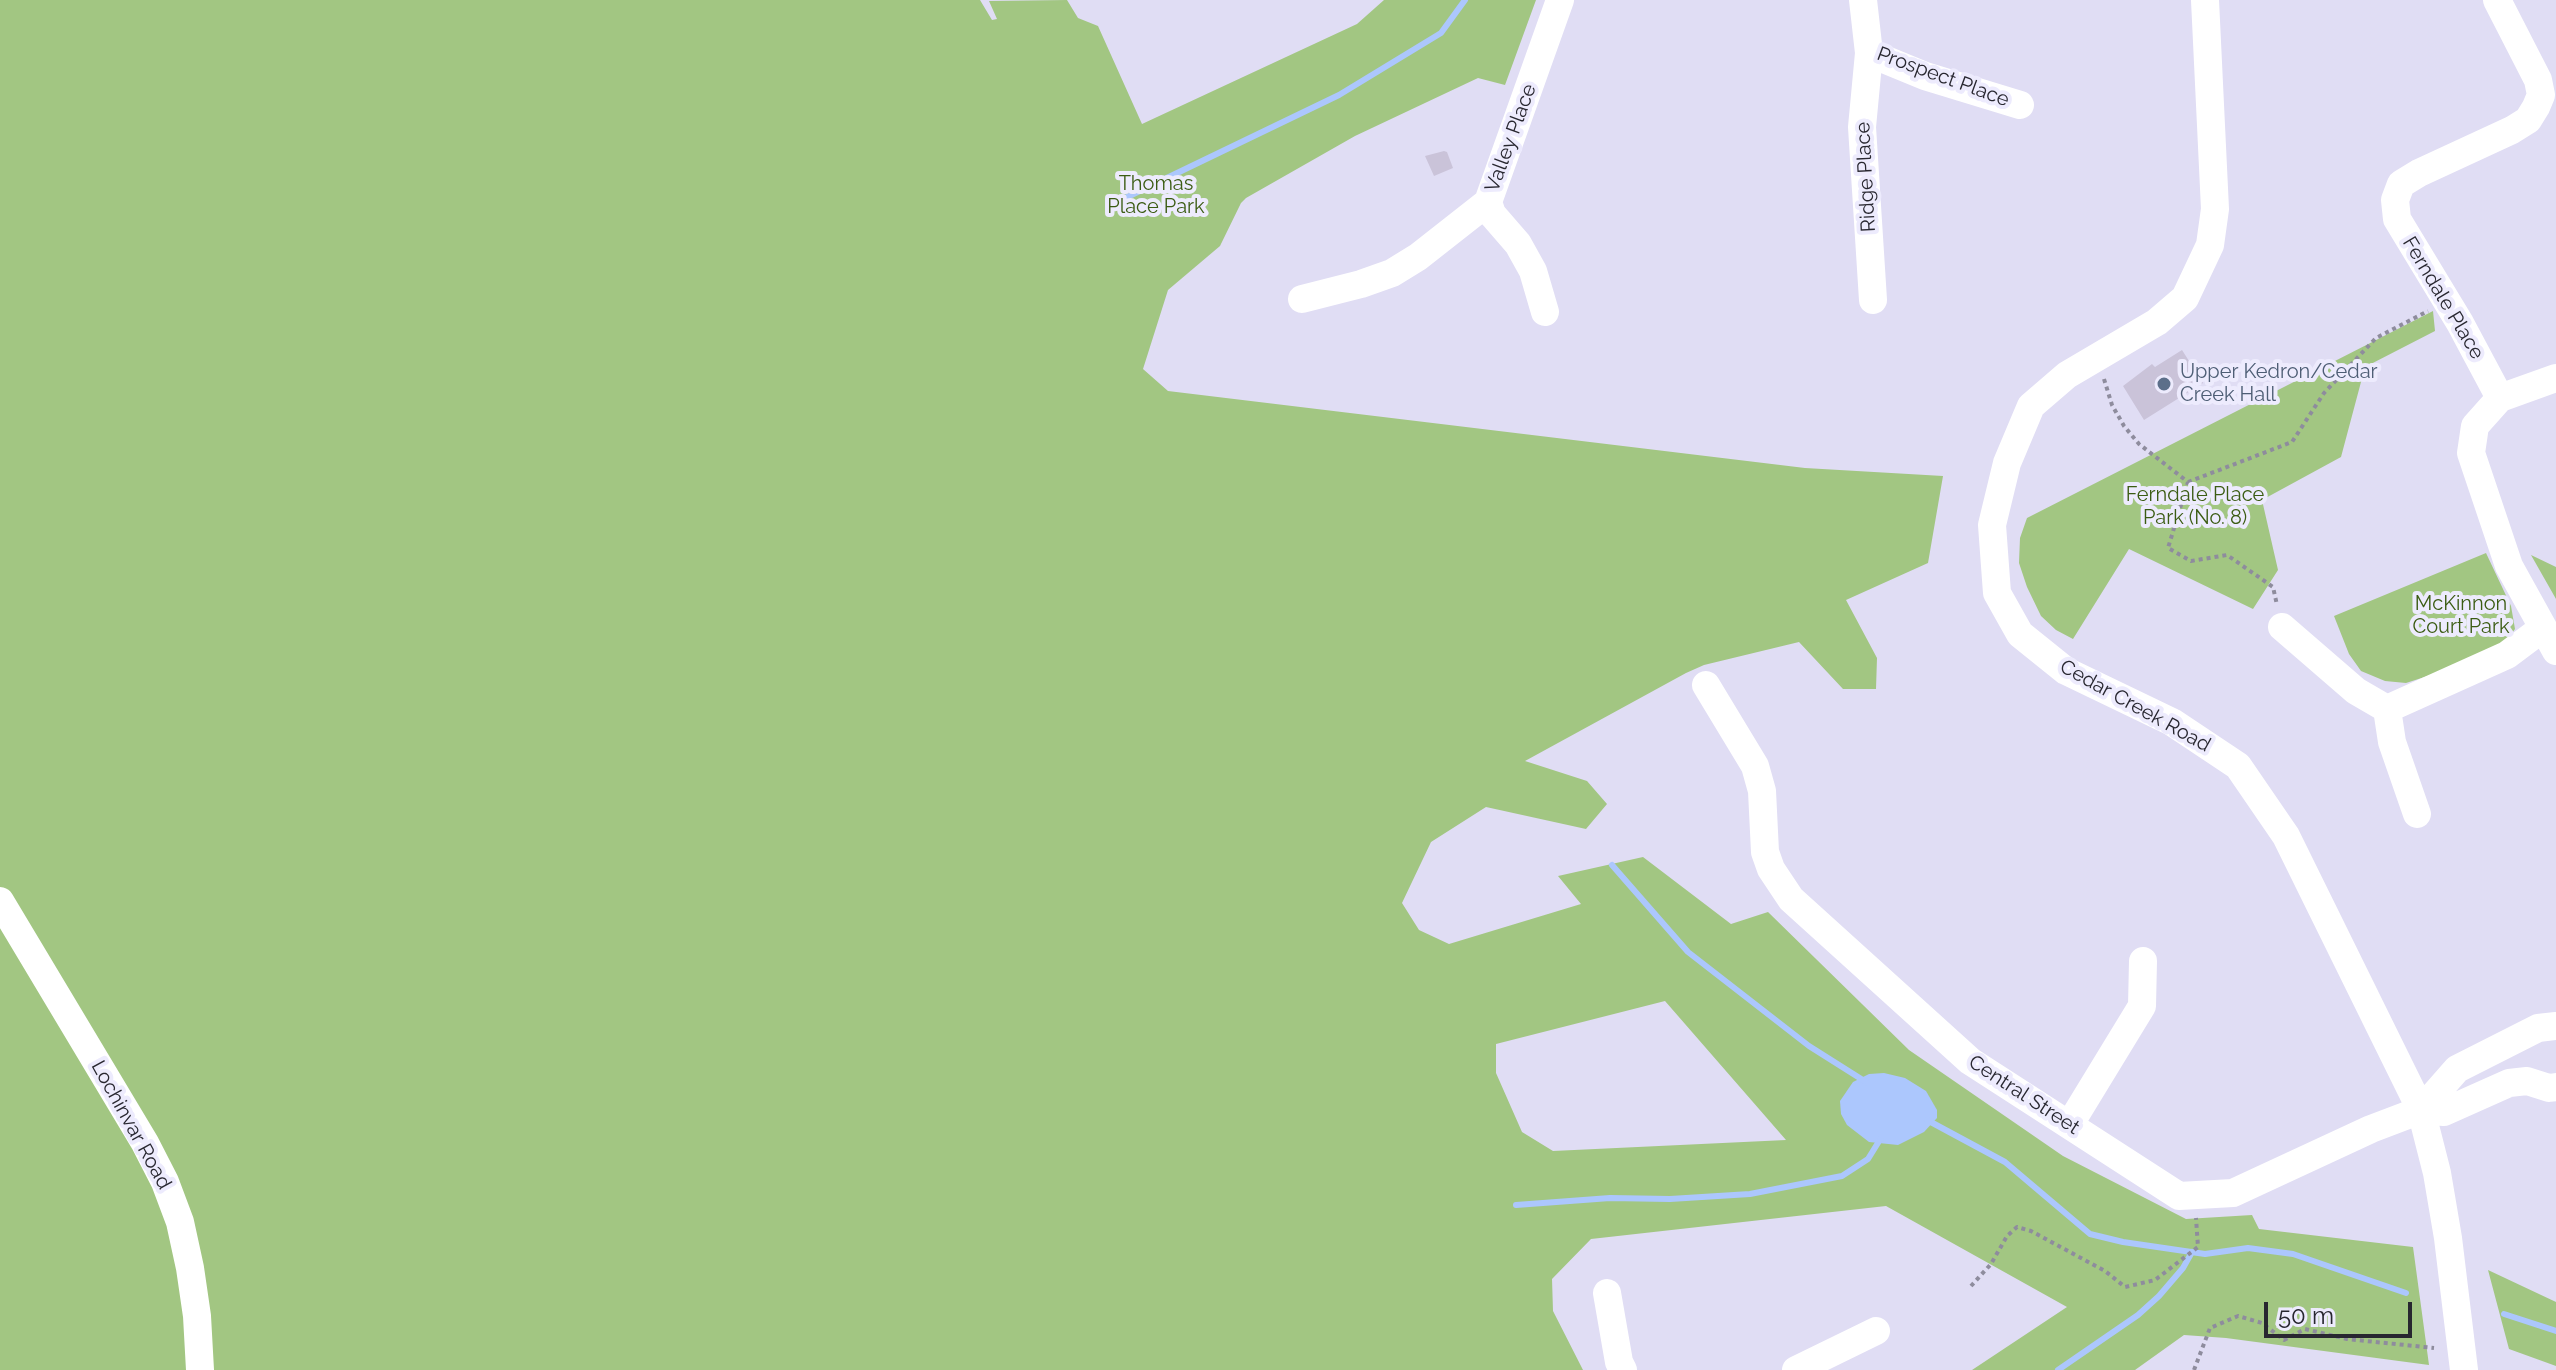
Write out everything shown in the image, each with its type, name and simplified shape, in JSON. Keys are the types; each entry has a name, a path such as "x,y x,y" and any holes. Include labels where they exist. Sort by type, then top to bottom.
{"street":[{"name":"Valley Place","path":"1545,312 1533,271 1518,244 1492,214 1488,202 1560,0"},
{"name":"Prospect Place","path":"1863,0 1869,53 1925,76 2020,105"},
{"name":"Cedar Creek Road","path":"2205,0 2215,209 2210,245 2185,298 2157,322 2067,375 2031,406 2007,463 1992,525 1997,593 2020,634 2066,671 2172,722 2238,766 2286,836 2421,1110 2437,1173 2448,1238 2464,1370"},
{"name":"Ferndale Place","path":"2497,0 2538,80 2541,95 2536,107 2528,120 2512,130 2401,184 2395,200 2397,219 2500,398"},
{"name":"Ridge Place","path":"1869,53 1862,127 1873,300"},
{"path":"1302,299 1392,273 1418,257 1488,202"},
{"path":"2387,709 2550,639 2509,566 2471,453 2475,426 2500,398 2556,378"},
{"path":"2282,627 2356,691 2387,709"},
{"name":"Central Street","path":"1706,685 1755,766 1762,791 1765,852 1771,869 1791,899 1970,1061 2179,1196 2233,1193 2371,1129 2421,1110"},
{"path":"2387,709 2392,742 2417,814"},
{"name":"Lochinvar Road","path":"0,901 165,1182 180,1222 190,1268 200,1370"},
{"path":"2070,1124 2142,1006 2143,961"},
{"path":"2421,1110 2457,1069 2538,1028 2556,1026"},
{"path":"2421,1110 2444,1112 2509,1083 2527,1081 2556,1087"},
{"path":"1607,1293 1623,1370"},
{"path":"1796,1370 1876,1331"}],"path":[{"path":"2282,627 2273,587 2255,573 2227,555 2191,561 2168,548 2188,482 2292,442 2324,393 2376,338 2447,302"},
{"path":"2104,378 2112,405 2124,426 2139,444 2188,482"},
{"path":"1971,1286 2017,1227 2031,1231 2092,1264 2125,1287 2155,1280 2198,1247 2195,1195"},
{"path":"2194,1370 2210,1328 2238,1316 2262,1323 2284,1340 2305,1329 2347,1339 2434,1348"}],"green space":[{"name":"Thomas Place Park","path":"0,0 980,0 992,20 997,19 989,1 1067,0 1078,18 1098,26 1142,124 1357,24 1384,0 1536,0 1505,85 1478,78 1355,136 1246,198 1220,246 1168,290 1143,369 1168,391 1805,468 1943,476 1928,563 1846,600 1877,658 1876,689 1843,689 1799,642 1704,665 1686,673 1525,761 1587,781 1607,804 1586,829 1486,807 1431,842 1402,903 1419,930 1449,944 1581,904 1558,876 1643,857 1731,924 1768,912 1909,1050 2063,1156 2186,1219 2252,1215 2259,1229 2413,1247 2429,1365 2184,1335 2135,1370 1972,1370 2067,1307 1886,1206 1591,1239 1552,1279 1553,1311 1583,1370 0,1370","holes":["1665,1001 1786,1140 1553,1151 1522,1132 1496,1073 1496,1044"]},
{"name":"Ferndale Place Park (No. 8)","path":"2433,311 2435,331 2365,367 2341,457 2262,500 2278,570 2253,609 2129,549 2073,639 2056,630 2041,616 2019,563 2020,538 2027,518"},
{"name":"McKinnon Court Park","path":"2486,553 2511,606 2515,629 2493,655 2406,683 2385,681 2361,671 2349,654 2334,616"},
{"path":"2531,555 2556,567 2556,599"},
{"path":"2488,1270 2556,1302 2556,1366 2509,1349"}],"water":[{"path":"1884,1073 1905,1078 1926,1091 1937,1110 1937,1118 1924,1132 1898,1145 1869,1142 1847,1125 1841,1114 1840,1101 1853,1082 1869,1074"}],"building":[{"path":"1444,151 1453,168 1434,176 1425,156"},
{"path":"2182,350 2203,383 2144,420 2123,386 2152,364 2155,367"}],"waterway":[{"path":"1119,201 1339,95 1441,33 1465,0"},
{"path":"1612,865 1688,952 1809,1046 1866,1082"},
{"path":"1927,1120 2005,1162 2090,1234 2205,1254 2248,1248 2293,1254 2406,1293"},
{"path":"1516,1205 1610,1198 1670,1199 1750,1194 1842,1176 1868,1159 1881,1138"},
{"path":"2058,1370 2138,1315 2159,1296 2183,1268 2192,1252"},
{"path":"2504,1314 2556,1331"}],"place":[{"name":"Upper Kedron/Cedar Creek Hall","path":"2164,384"}]}
